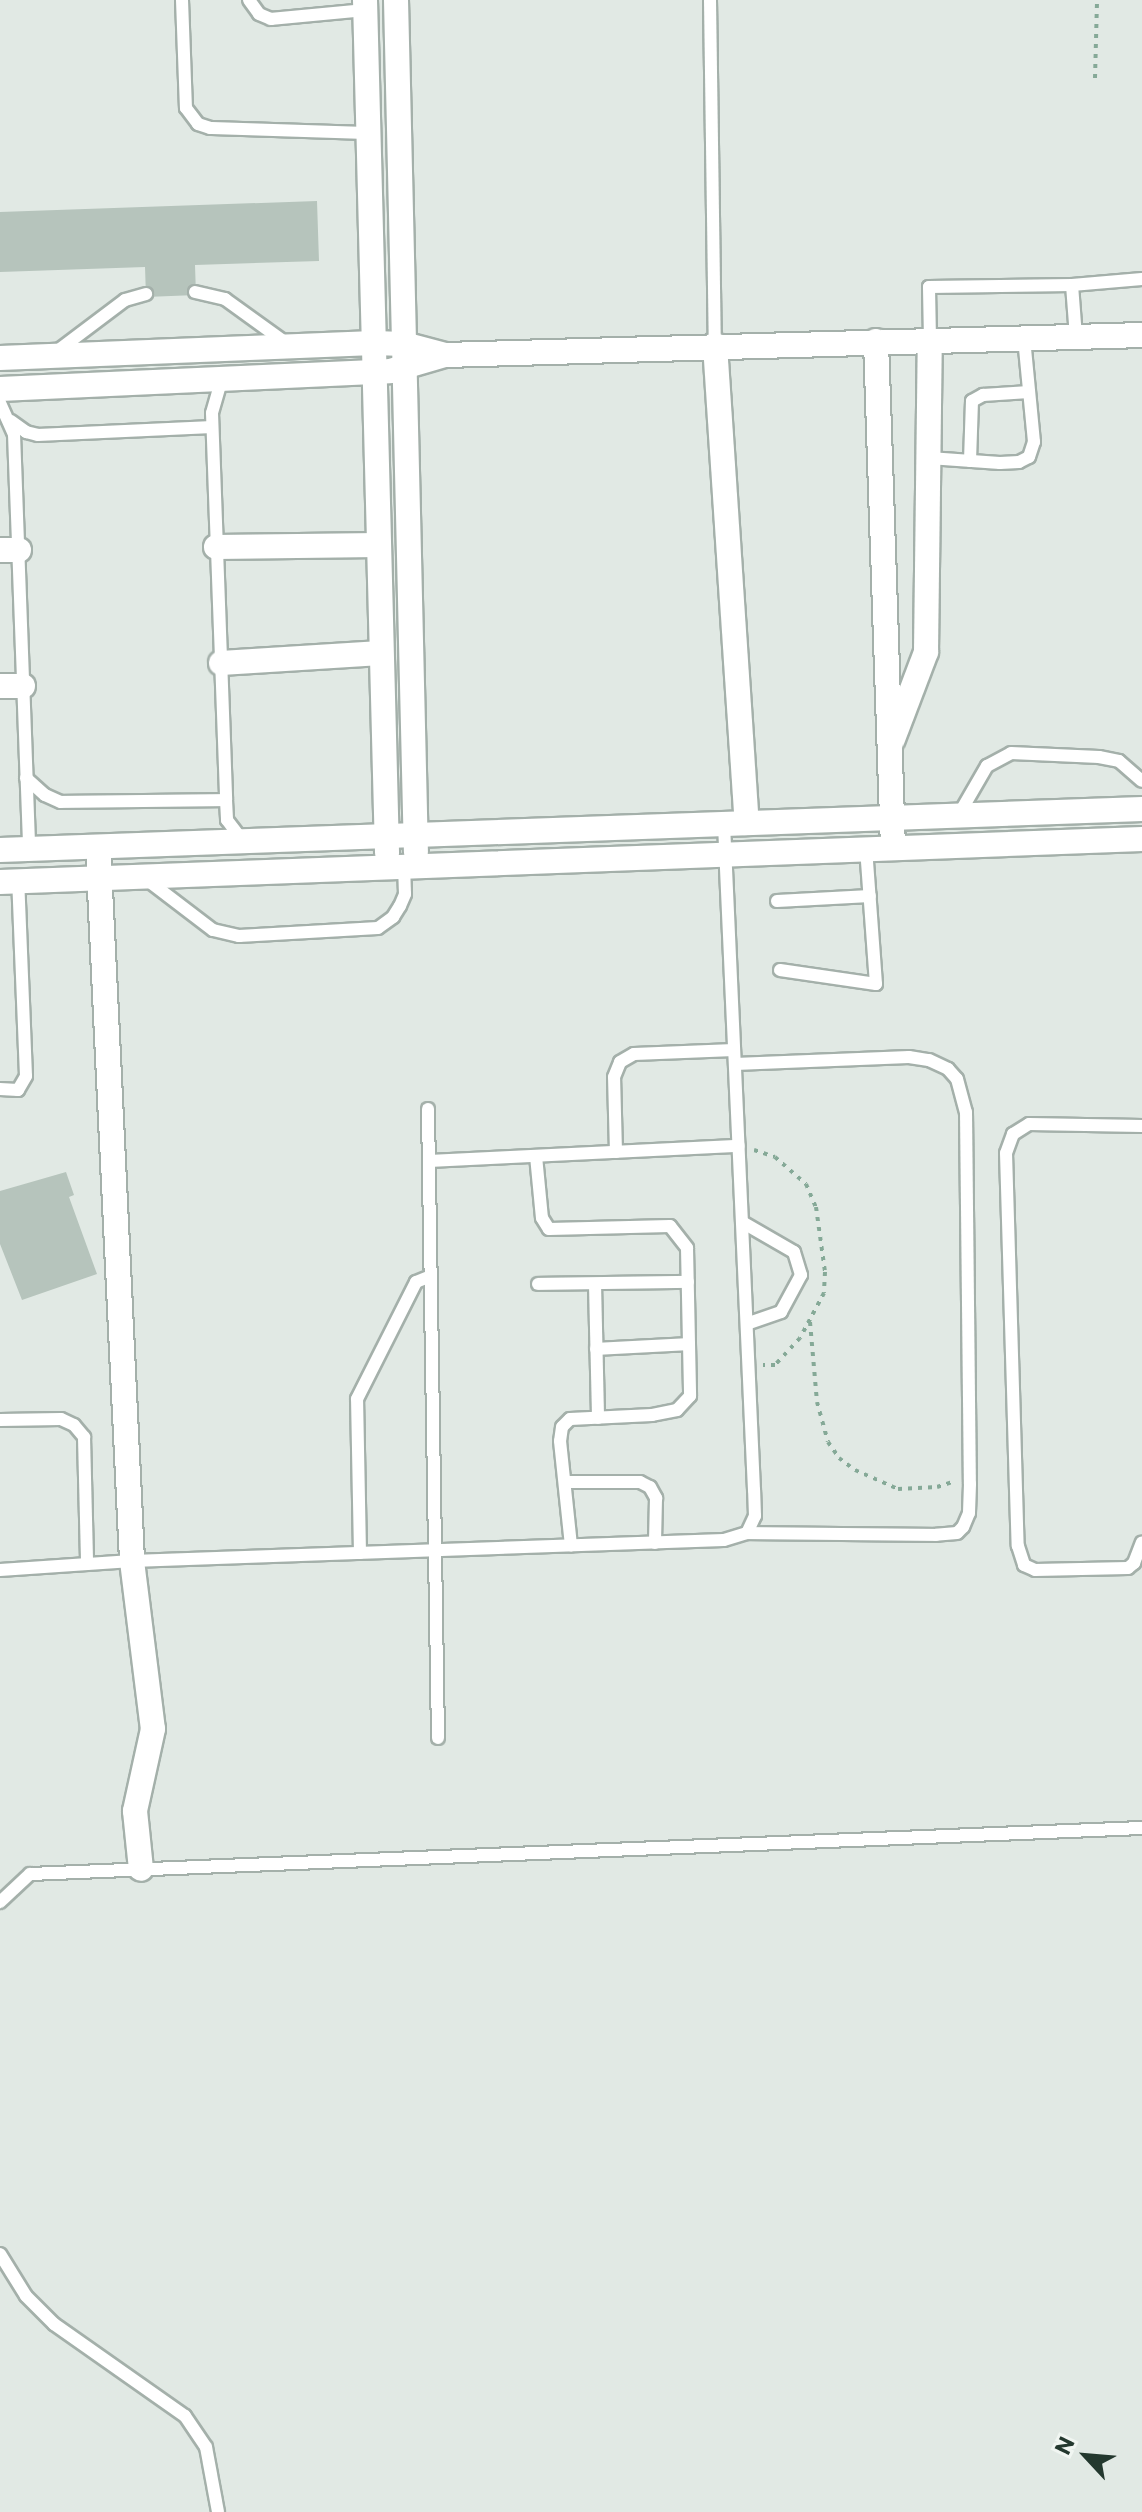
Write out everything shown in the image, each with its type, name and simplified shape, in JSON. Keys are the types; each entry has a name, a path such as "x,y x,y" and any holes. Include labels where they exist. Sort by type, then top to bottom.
{"street":[{"path":"396,0 416,835 403,867"},
{"path":"365,5 386,837 403,867"},
{"path":"369,169 399,169"},
{"path":"0,358 374,343 404,344 445,355 1142,335"},
{"path":"890,749 926,652 930,340"},
{"path":"876,341 893,848"},
{"path":"715,345 736,824"},
{"path":"152,352 153,381"},
{"path":"89,354 90,384"},
{"path":"0,389 374,372 405,369 445,355"},
{"path":"216,547 379,545"},
{"path":"221,663 381,653"},
{"path":"0,850 1142,809"},
{"path":"512,832 516,862"},
{"path":"9,881 1142,839"},
{"path":"164,845 169,875"},
{"path":"98,847 132,1561 153,1729 135,1811 141,1869"}],"lane":[{"path":"182,0 186,108 198,124 210,128 368,133"},
{"path":"249,0 259,14 271,19 365,5"},
{"path":"710,0 715,345"},
{"path":"930,340 929,287 1072,285 1142,279"},
{"path":"1072,285 1076,337"},
{"path":"195,292 225,299 292,348"},
{"path":"52,355 125,300 146,294"},
{"path":"929,458 1019,462 1029,457 1034,442 1024,338"},
{"path":"222,378 214,399 212,427 226,800 230,828 245,842"},
{"path":"970,461 972,401 983,395 1029,392"},
{"path":"0,403 11,421 26,432 38,435 212,427"},
{"path":"11,421 9,550 12,686 26,778 29,849"},
{"path":"958,816 987,766 1011,753 1119,761 1142,781"},
{"path":"26,778 45,795 61,802 226,800"},
{"path":"736,824 726,855 755,1503 755,1516 747,1533"},
{"path":"780,970 876,984 866,849"},
{"path":"143,877 213,930 239,936 378,928 393,917 405,894 403,867"},
{"path":"0,1089 18,1090 26,1076 9,881"},
{"path":"777,901 870,896"},
{"path":"616,1152 614,1077 620,1062 634,1054 734,1050"},
{"path":"0,1570 132,1561 724,1540 747,1533 957,1533 969,1513 970,1476 966,1112 957,1079 948,1069 929,1060 909,1057 735,1064"},
{"path":"428,1109 432,1550 438,1738"},
{"path":"1142,1126 1029,1124 1013,1134 1006,1153 1018,1546 1024,1565 1035,1570 1128,1568 1134,1563 1142,1542"},
{"path":"430,1161 739,1146"},
{"path":"536,1156 542,1218 549,1229 670,1226 687,1248 690,1396 686,1404 652,1415 570,1419 562,1427 571,1545"},
{"path":"742,1222 794,1252 801,1275 781,1312 747,1324"},
{"path":"360,1553 357,1399 416,1282 431,1276"},
{"path":"538,1284 688,1282"},
{"path":"595,1284 598,1418"},
{"path":"596,1349 689,1344"},
{"path":"0,1420 61,1419 74,1425 84,1437 87,1564"},
{"path":"565,1482 640,1482 650,1487 656,1498 655,1543"},
{"path":"0,1902 30,1874 1142,1828"},
{"path":"0,2254 26,2296 54,2324 185,2416 206,2447 218,2512"}],"path":[{"path":"1095,78 1097,0"},
{"path":"810,1320 817,1402 828,1442 839,1458 855,1470 898,1489 937,1487 970,1476"}],"building":[{"path":"317,201 319,261 195,265 196,295 146,297 145,267 0,272 0,212"},
{"path":"66,1172 74,1195 69,1197 97,1274 22,1300 0,1244 0,1191"}]}
